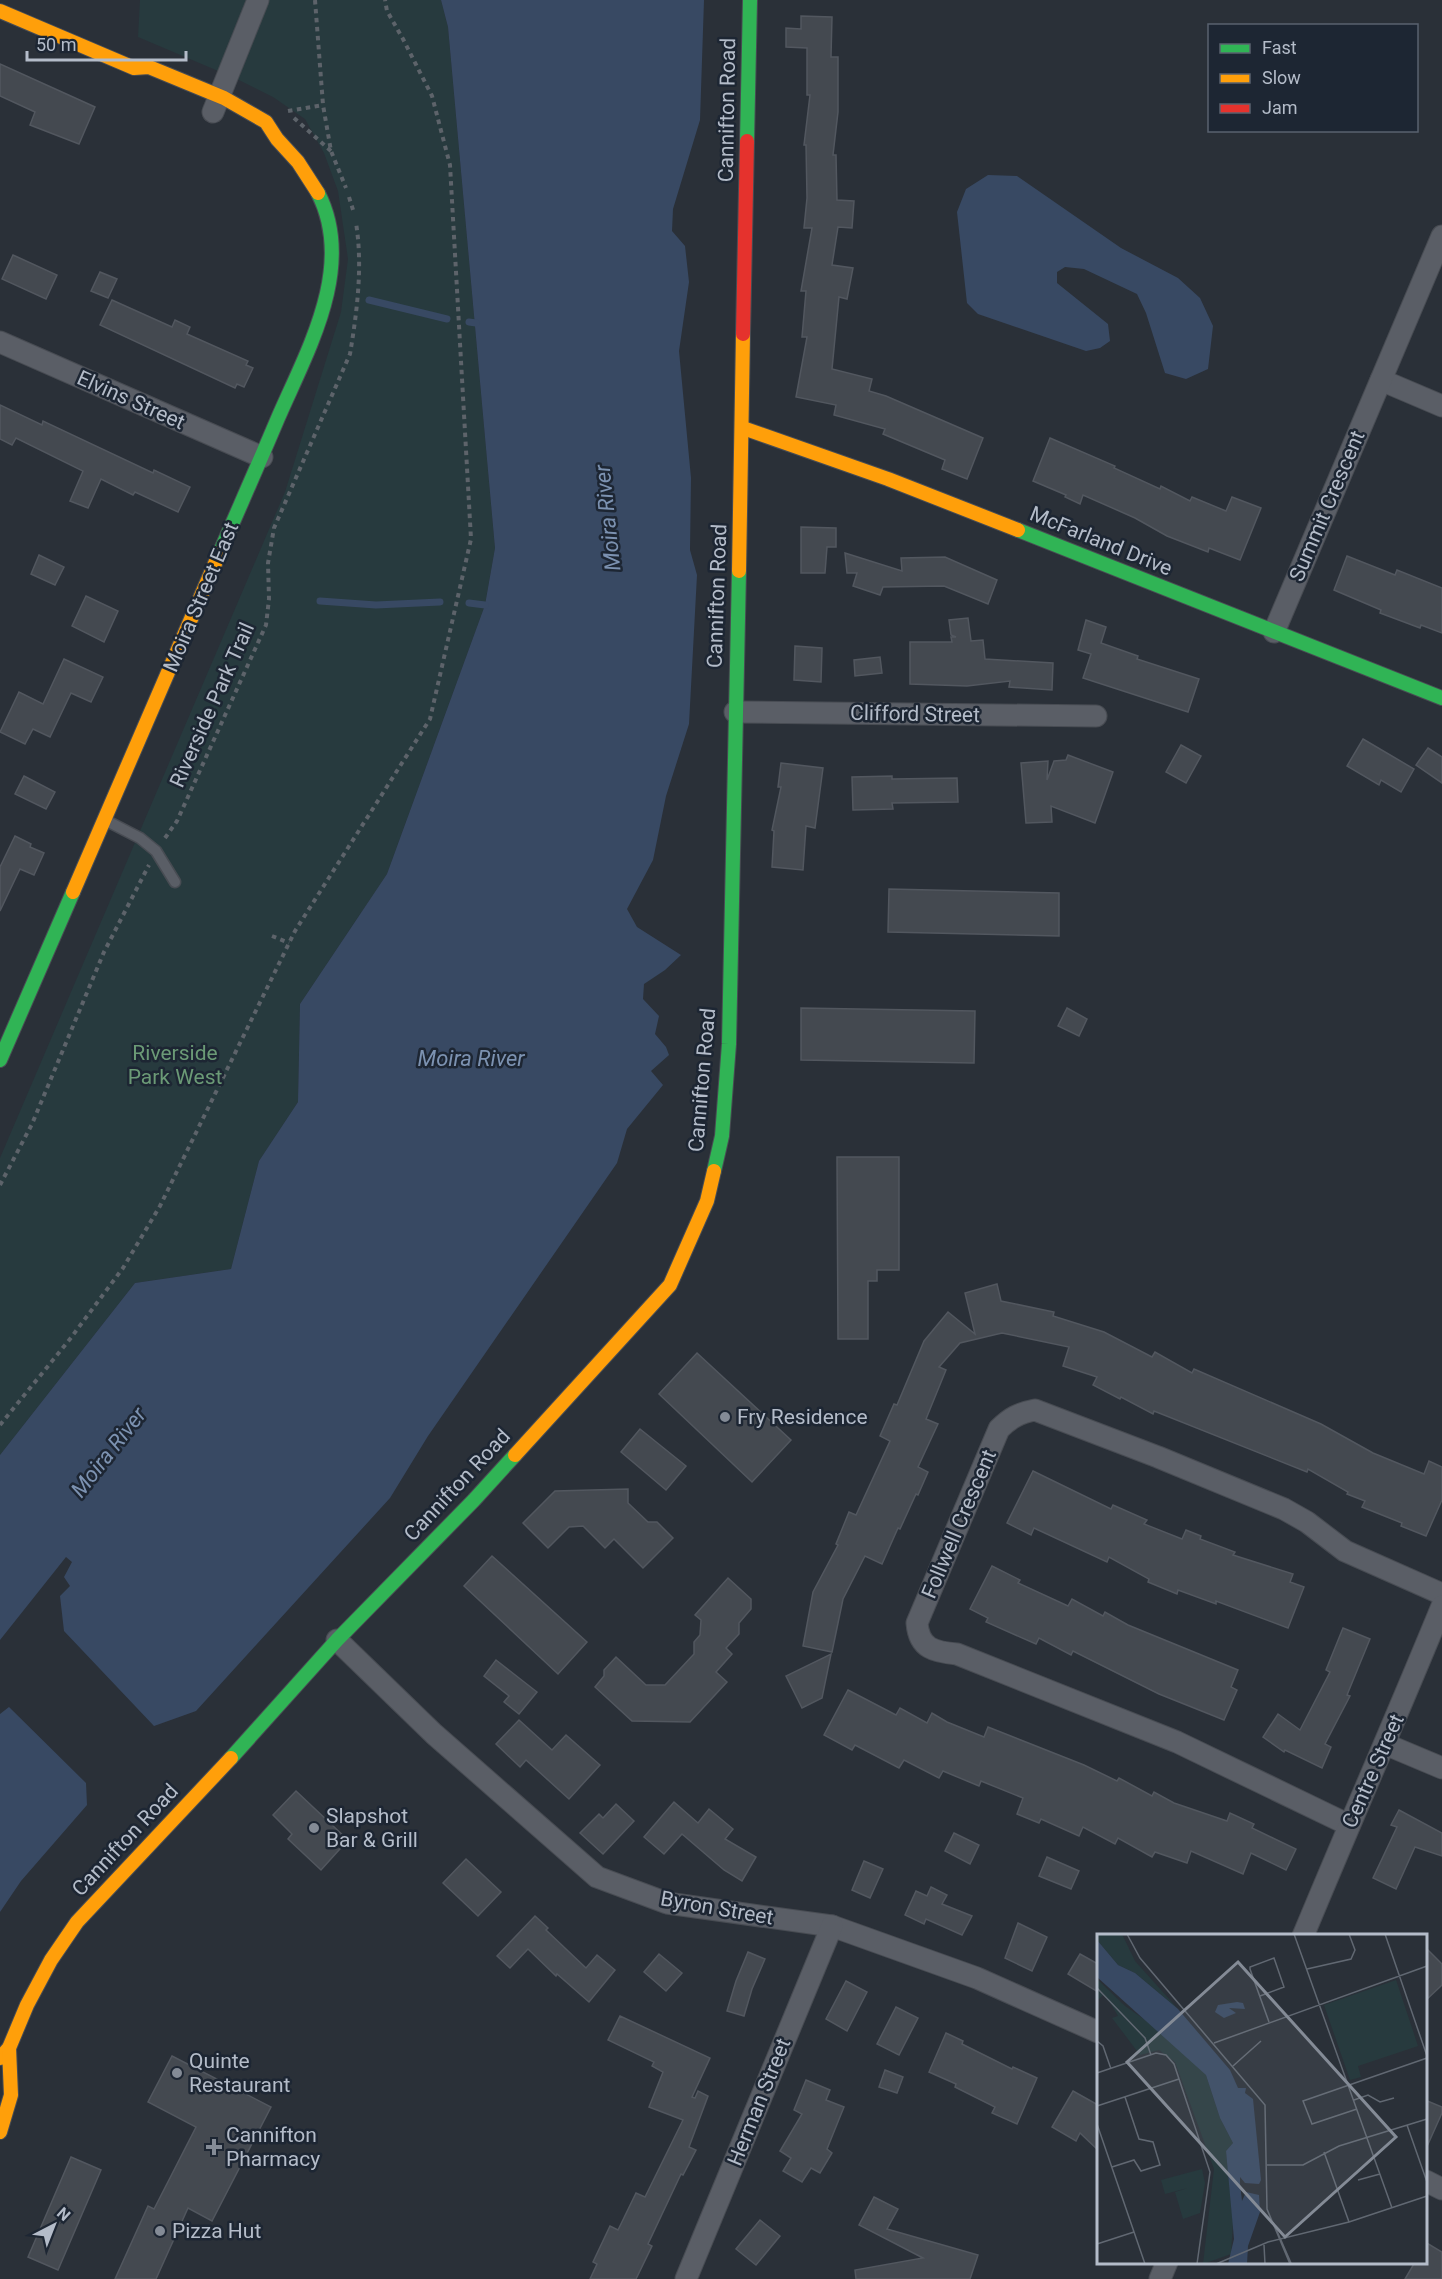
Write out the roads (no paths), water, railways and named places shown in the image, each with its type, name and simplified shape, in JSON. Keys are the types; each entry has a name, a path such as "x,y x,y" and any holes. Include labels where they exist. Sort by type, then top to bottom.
{"main road":[{"name":"Cannifton Road","path":"0,2132 11,2095 4,2053 51,1960 77,1922 264,1722 337,1640 474,1500 670,1286 707,1201 722,1136 729,1044 750,0"},
{"name":"Moira Street East","path":"0,11 134,68 149,67 215,108 241,106 269,124 268,136 301,162 323,199 333,239 331,278 322,317 0,1060"},
{"path":"134,68 143,82"},
{"name":"McFarland Drive","path":"743,428 888,480 1442,698"}],"street":[{"path":"215,108 258,0"},
{"name":"Summit Crescent","path":"1274,632 1442,236"},
{"name":"Elvins Street","path":"0,342 262,457"},
{"path":"1381,380 1442,406"},
{"name":"Clifford Street","path":"735,712 1095,716"},
{"name":"Follwell Crescent","path":"1349,1825 1177,1742 957,1654 936,1652 918,1635 917,1623 999,1429 1010,1419 1023,1412 1035,1410 1284,1509 1307,1522 1345,1551 1442,1594"},
{"name":"Centre Street","path":"1303,1934 1442,1606"},
{"name":"Byron Street","path":"337,1640 434,1734 597,1877 667,1903 832,1926 976,1978 1097,2032"},
{"path":"1385,1744 1442,1768"},
{"name":"Herman Street","path":"686,2279 832,1926"},
{"path":"1427,2182 1442,2189"},
{"path":"1160,2279 1166,2264"}],"lane":[{"path":"104,820 140,838 156,851 175,882"}],"water":[{"name":"Moira River","path":"441,0 704,0 700,120 673,209 672,231 685,246 689,282 679,351 691,478 690,550 697,575 689,724 666,796 653,860 627,909 637,927 681,955 665,970 644,984 643,999 659,1016 655,1034 666,1047 669,1055 651,1071 663,1085 627,1129 617,1163 428,1436 390,1498 196,1711 154,1726 64,1631 60,1596 70,1586 64,1577 72,1562 66,1557 0,1640 0,1455 135,1283 231,1269 259,1161 298,1102 300,1004 387,874 485,605 495,548 448,27"},
{"path":"988,175 1017,176 1121,248 1178,278 1200,298 1213,326 1208,369 1186,379 1165,373 1146,313 1137,294 1084,269 1065,267 1057,272 1057,283 1108,324 1110,341 1100,348 1086,351 978,314 967,303 957,212 966,189"},
{"path":"9,1707 86,1783 87,1805 21,1881 0,1912 0,1714"}],"waterway":[{"path":"369,300 447,319"},
{"path":"469,322 476,323"},
{"path":"320,601 376,605 440,602"},
{"path":"469,603 485,605"}],"place":[{"name":"Fry Residence","path":"725,1417"},
{"name":"Slapshot Bar & Grill","path":"314,1828"},
{"name":"Quinte Restaurant","path":"177,2073"},
{"name":"Cannifton Pharmacy","path":"214,2147"},
{"name":"Pizza Hut","path":"160,2231"}],"park label":[{"name":"Riverside Park West","path":"175,1065"}]}
